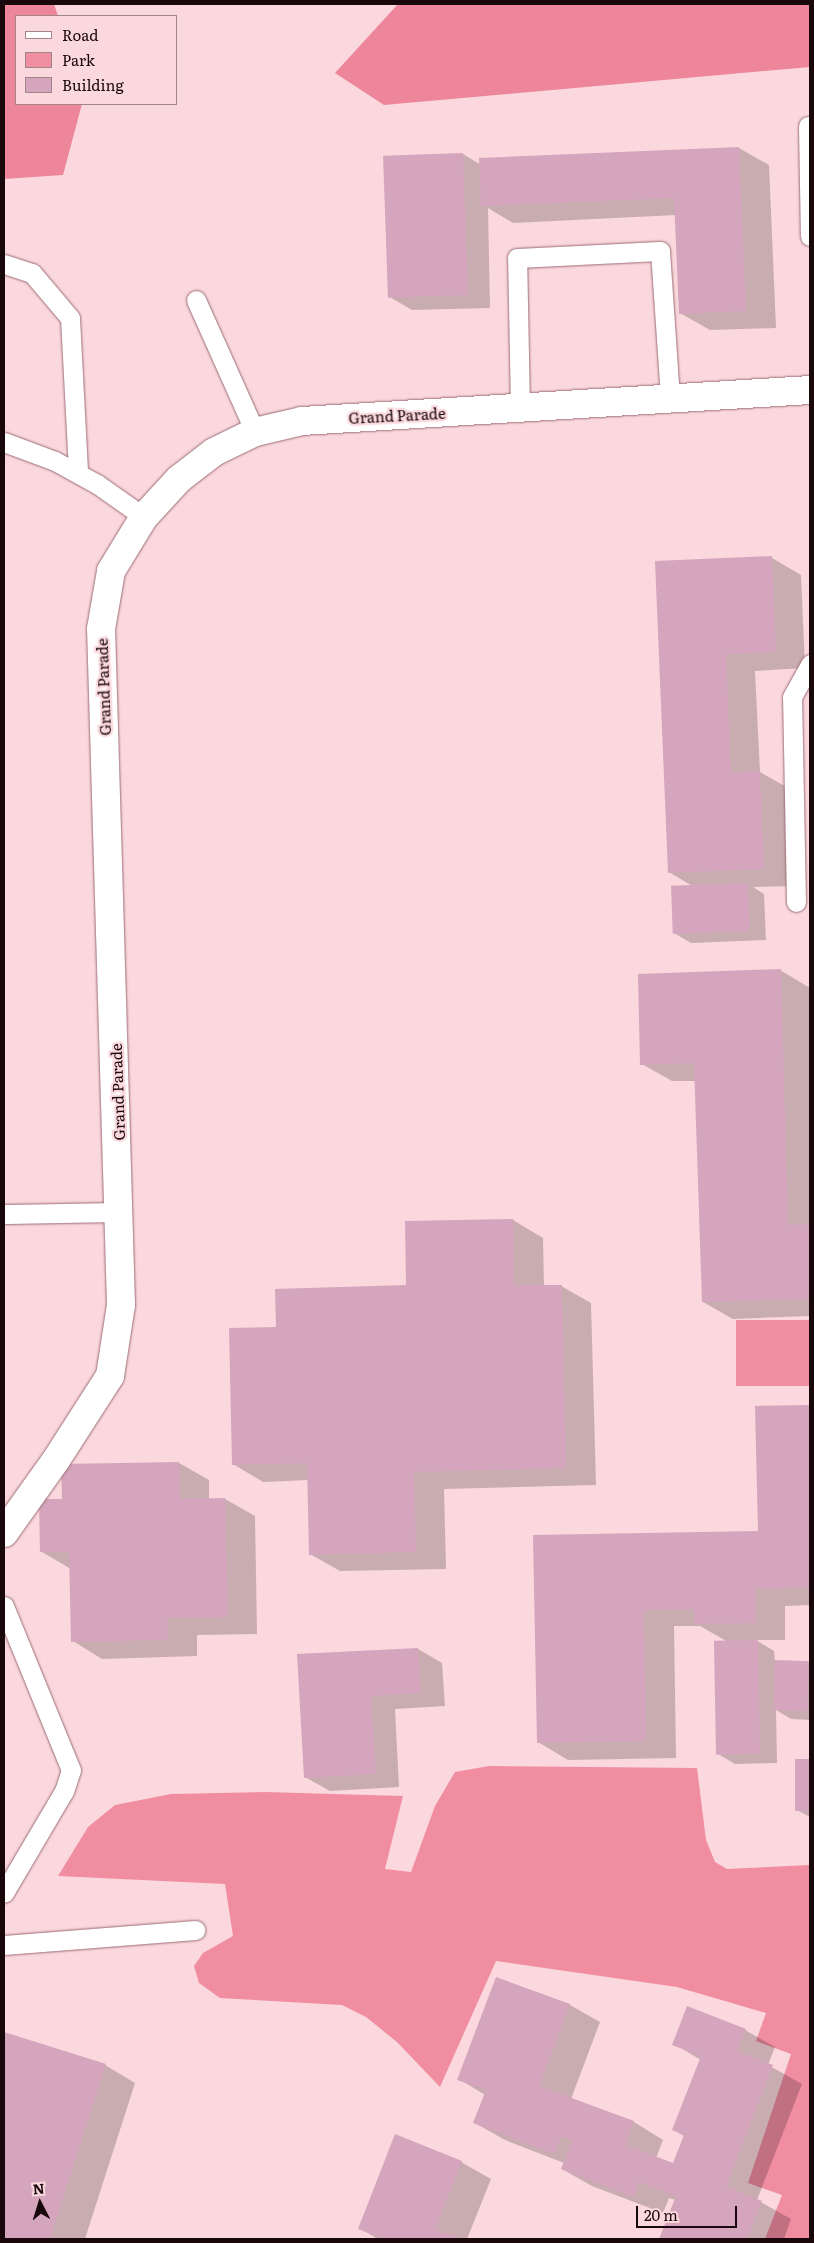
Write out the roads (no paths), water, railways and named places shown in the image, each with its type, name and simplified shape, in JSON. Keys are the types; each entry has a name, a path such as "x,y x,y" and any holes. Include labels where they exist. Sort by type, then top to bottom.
{"street":[{"name":"Grand Parade","path":"4,1533 56,1460 110,1376 121,1305 120,1212 101,629 111,571 144,517 179,479 214,452 255,432 302,421 810,390"}],"lane":[{"path":"808,126 810,236"},
{"path":"520,408 516,258 660,251 670,398"},
{"path":"4,264 32,274 70,318 78,473"},
{"path":"196,300 255,432"},
{"path":"4,442 78,473 144,517"},
{"path":"796,902 792,697 810,664"},
{"path":"4,1214 120,1212"},
{"path":"4,1606 71,1770 64,1791 4,1893"},
{"path":"4,1945 196,1930"}]}
